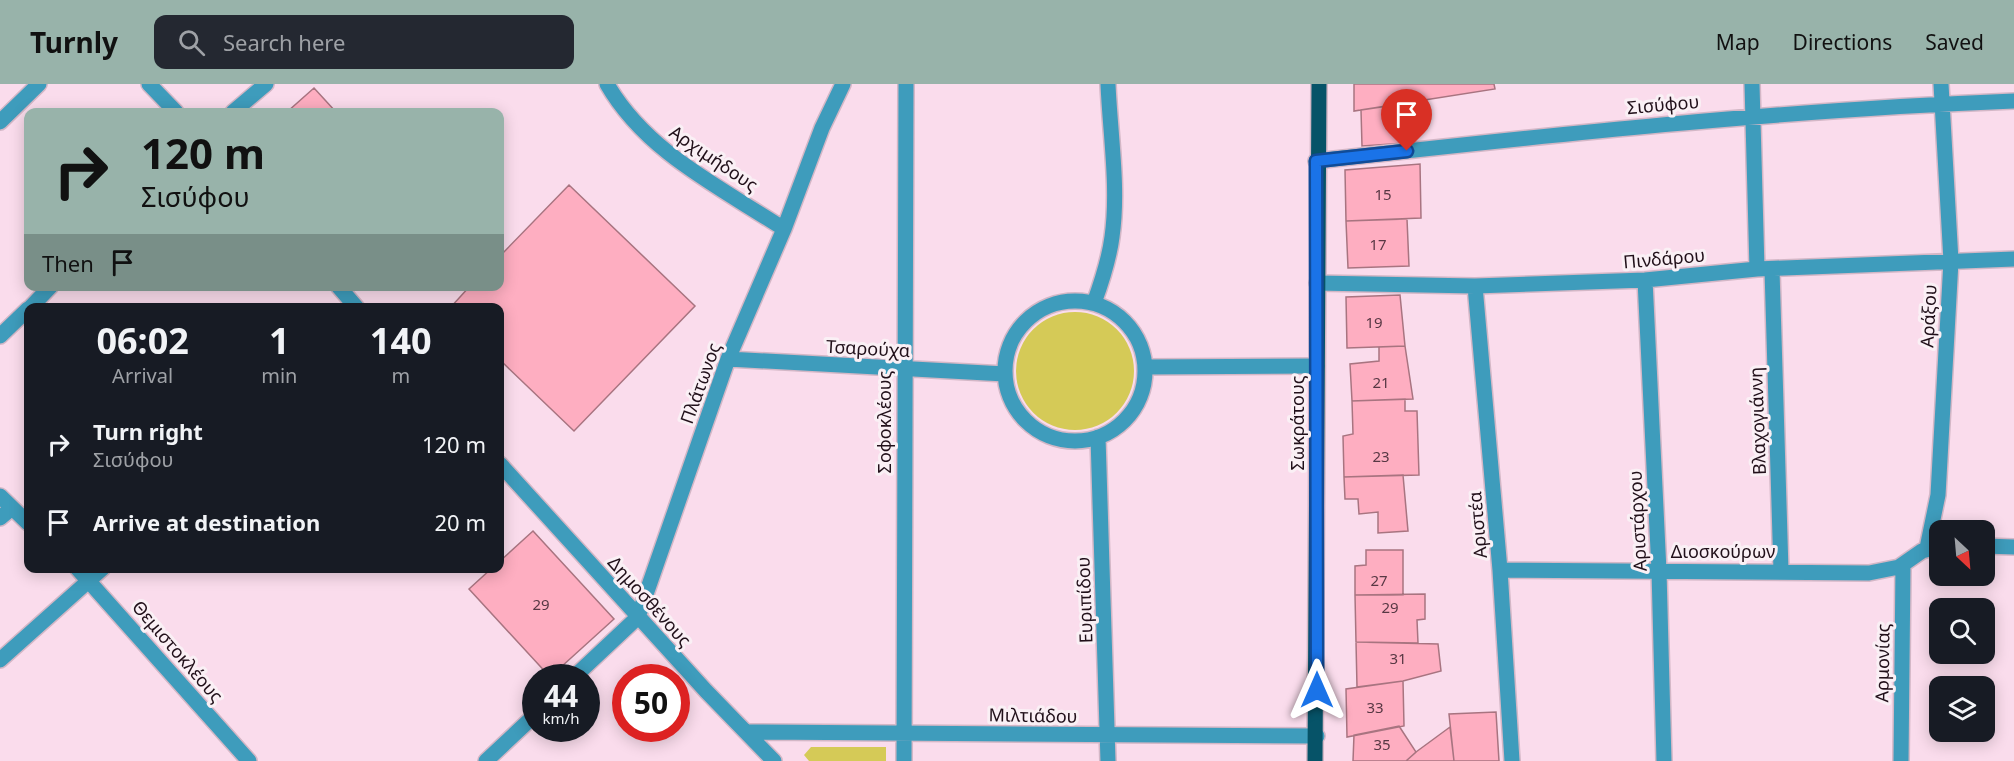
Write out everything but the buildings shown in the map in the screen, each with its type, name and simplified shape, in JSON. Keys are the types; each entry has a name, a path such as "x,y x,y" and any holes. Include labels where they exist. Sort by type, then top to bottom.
{"main road":[{"name":"Σωκράτους","path":"1315,761 1317,736 1316,161 1319,84"}],"street":[{"path":"0,122 39,84"},
{"path":"149,84 172,108"},
{"path":"238,108 267,84"},
{"name":"Αρχιμήδους","path":"607,84 627,115 664,151 784,229"},
{"name":"Πλάτωνος","path":"588,664 638,617 728,359 784,229 815,145 843,84"},
{"name":"Σοφοκλέους","path":"904,761 906,84"},
{"path":"1094,303 1105,273 1113,234 1114,206 1108,84"},
{"name":"Βλαχογιάννη","path":"1752,84 1751,116 1765,269 1781,571"},
{"name":"Αράξου","path":"1936,520 1951,261 1941,84"},
{"name":"Σισύφου","path":"1316,161 1633,126 1751,116 2014,101"},
{"name":"Πινδάρου","path":"1317,283 1475,286 1645,280 1765,269 2014,259"},
{"name":"Αριστάρχου","path":"1645,280 1659,571 1664,761"},
{"name":"Αριστέα","path":"1475,286 1500,570 1512,761"},
{"path":"34,303 46,291"},
{"path":"342,291 353,303"},
{"path":"1077,301 1094,303 1116,314 1131,328 1141,346 1145,367 1144,387 1137,405 1125,421 1098,437 1066,440 1043,433 1019,412 1011,398 1005,374 1010,346 1025,322 1040,310 1058,303 1077,301"},
{"path":"0,336 24,313"},
{"name":"Τσαρούχα","path":"728,359 1005,374"},
{"path":"1145,367 1317,366"},
{"name":"Ευριπίδου","path":"1098,437 1108,761"},
{"name":"Δημοσθένους","path":"504,468 706,691 749,732 774,761"},
{"path":"0,496 23,514"},
{"path":"0,518 23,514"},
{"path":"1995,546 2014,547"},
{"name":"Διοσκούρων","path":"1500,570 1869,573 1903,565 1929,549"},
{"name":"Αρμονίας","path":"1901,761 1903,565"},
{"name":"Θεμιστοκλέους","path":"82,573 249,761"},
{"path":"0,660 98,573"},
{"path":"486,761 522,727"},
{"name":"Μιλτιάδου","path":"749,732 1317,736"}],"shaded area":[{"path":"1075,312 1098,317 1117,329 1129,348 1134,371 1129,394 1117,413 1098,425 1075,430 1052,425 1033,413 1021,394 1016,371 1021,348 1033,329 1052,317"},
{"path":"811,747 886,747 886,761 809,761 804,755"}],"route":[{"path":"1317,690 1316,161 1407,151"}]}
